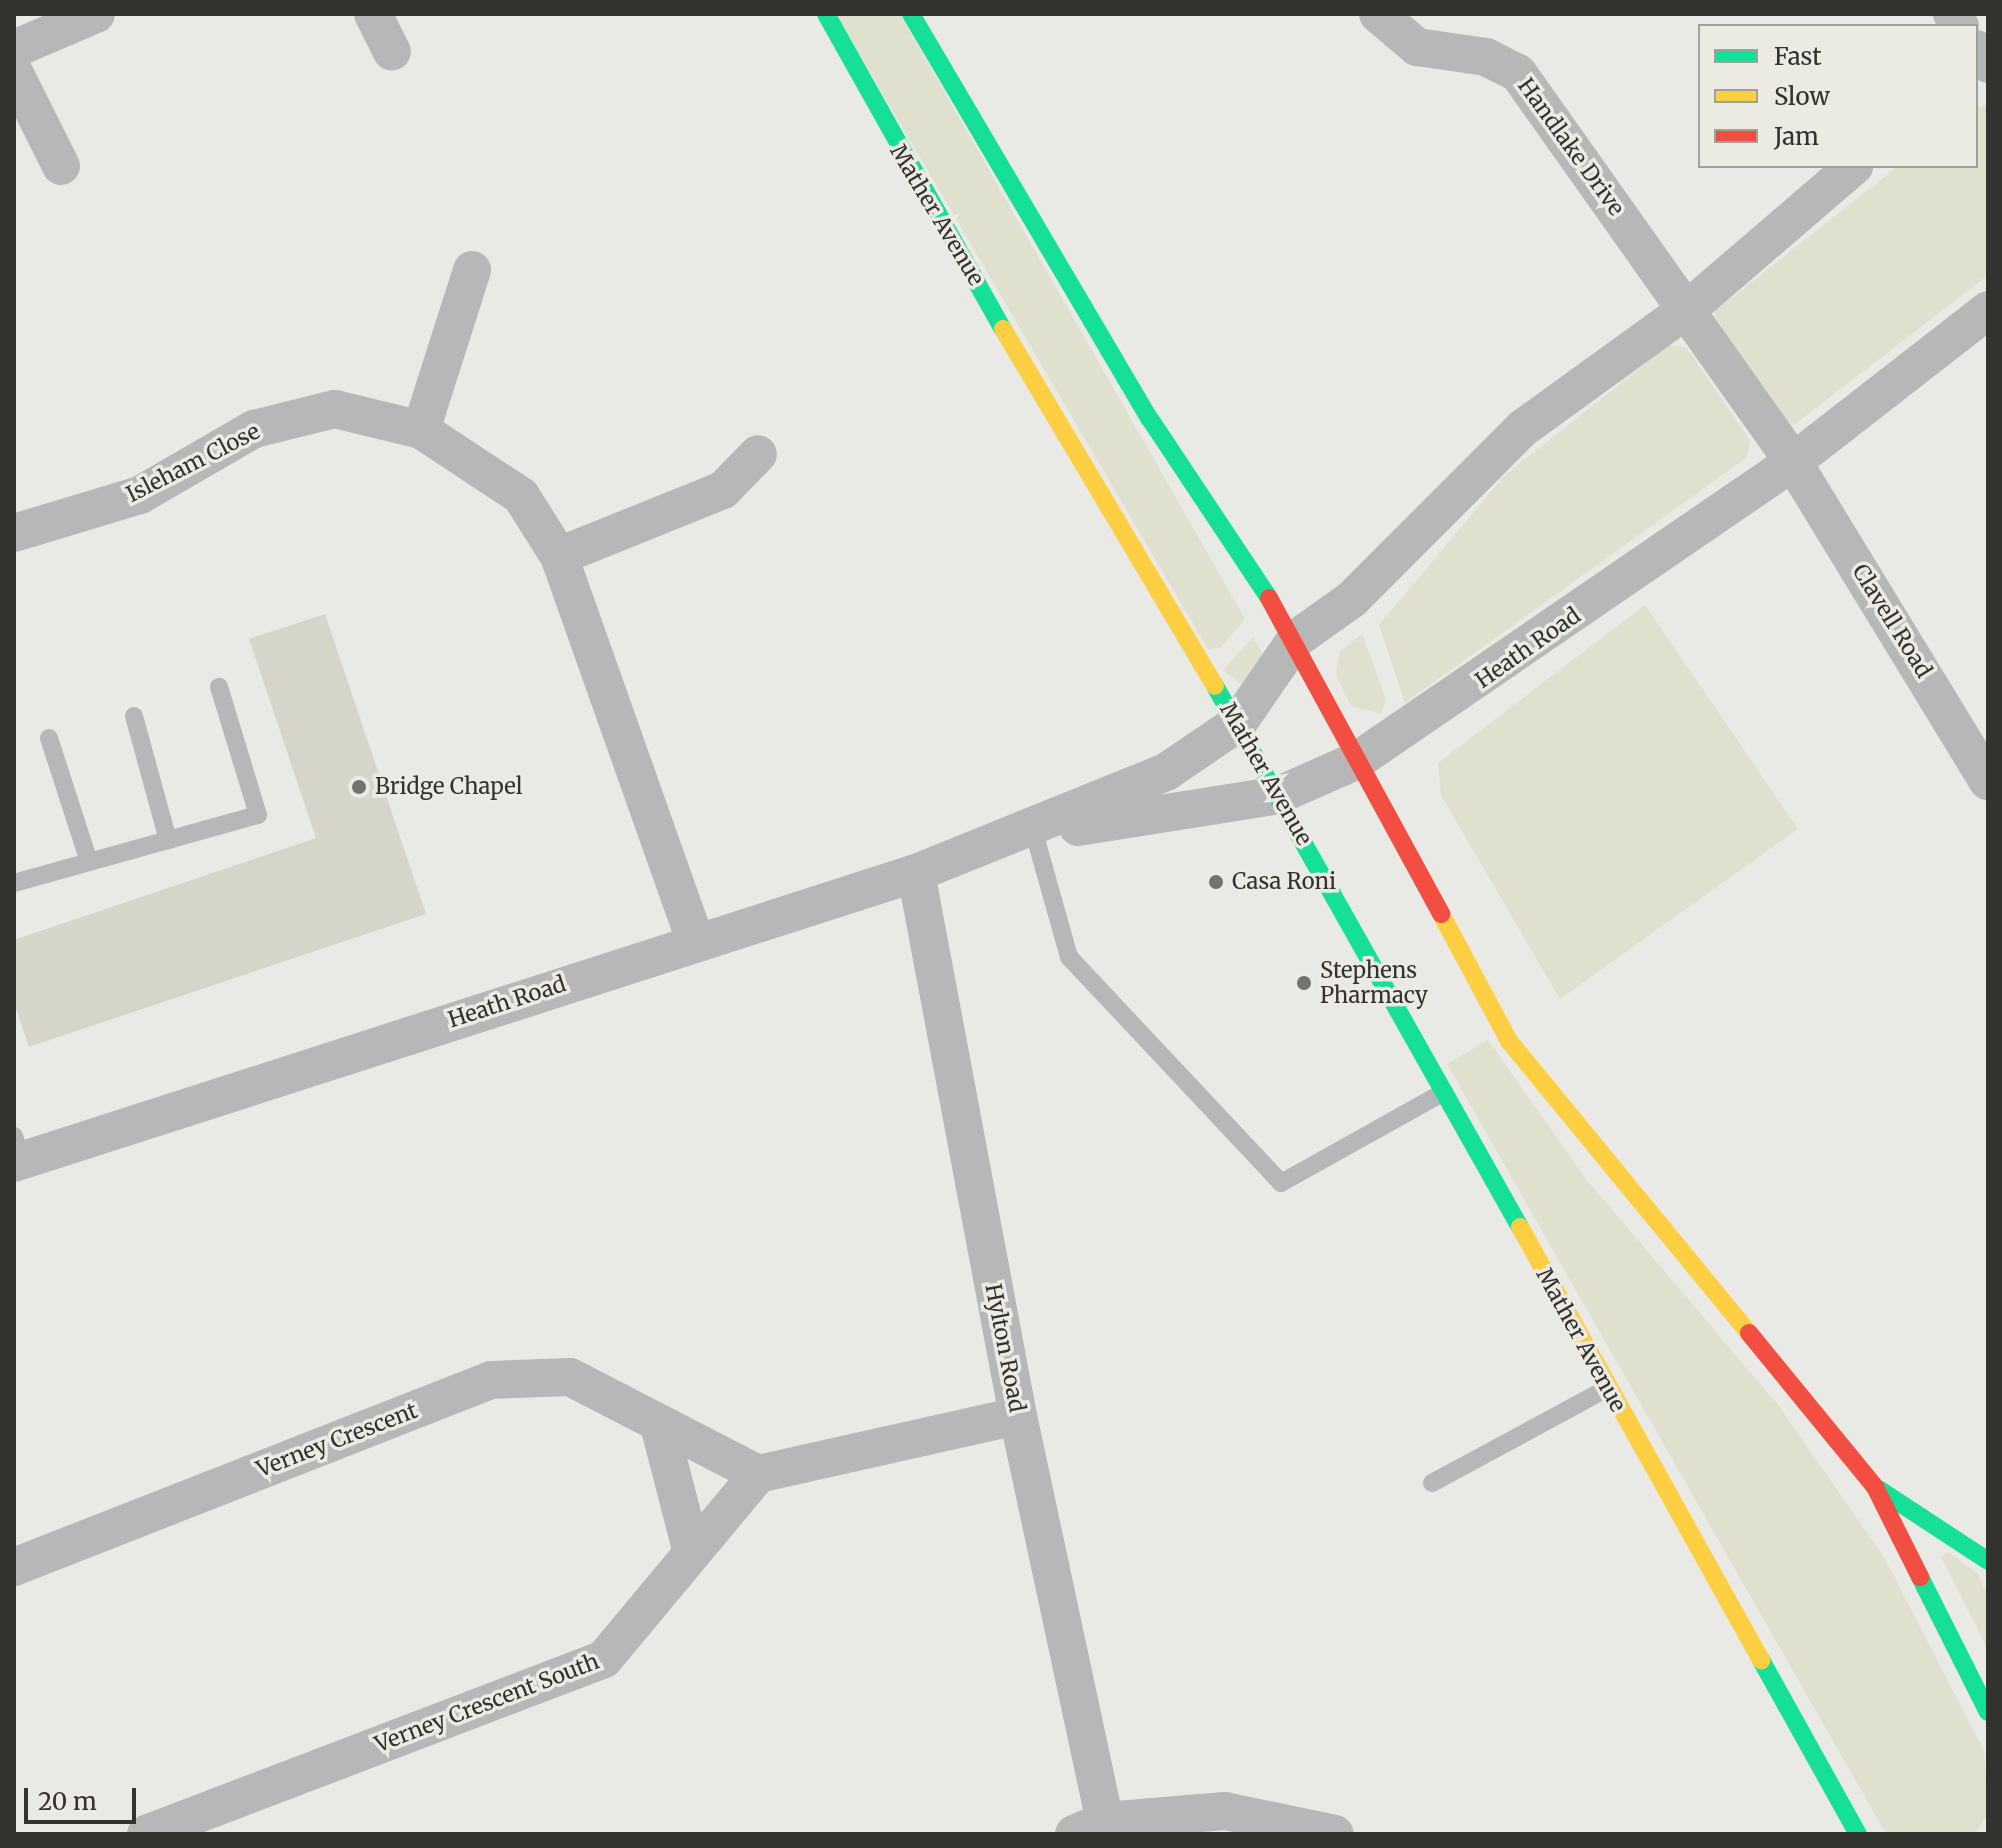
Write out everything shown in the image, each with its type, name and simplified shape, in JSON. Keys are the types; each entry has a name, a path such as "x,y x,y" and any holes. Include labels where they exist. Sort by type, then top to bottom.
{"main road":[{"name":"Mather Avenue","path":"826,14 896,147 1279,795 1858,1834"},
{"path":"911,14 1150,419 1296,639 1509,1041 1875,1487 1988,1712"},
{"path":"1875,1487 1988,1561"}],"street":[{"path":"14,49 96,14"},
{"path":"373,14 392,52"},
{"name":"Handlake Drive","path":"1378,14 1417,47 1486,57 1518,73 1689,308 1793,462"},
{"path":"14,72 61,166"},
{"name":"Heath Road","path":"17,1153 916,873 1018,839 1166,772 1238,723 1296,639 1352,599 1523,428 1689,308 1852,168"},
{"path":"421,430 472,270"},
{"name":"Heath Road","path":"1018,839 1198,802 1279,795 1358,760 1793,462 1988,310"},
{"name":"Isleham Close","path":"14,533 140,495 254,429 335,409 421,430 521,496 559,556 695,940"},
{"path":"559,556 723,490 758,454"},
{"name":"Clavell Road","path":"1793,462 1988,781"},
{"name":"Hylton Road","path":"916,873 1018,1416 1090,1827"},
{"name":"Verney Crescent","path":"14,1567 491,1380 570,1377 758,1474"},
{"path":"758,1474 1018,1416"},
{"path":"659,1425 691,1549"},
{"name":"Verney Crescent South","path":"146,1834 604,1659 652,1608 691,1549 758,1474"},
{"path":"1090,1827 1225,1811 1335,1834"}],"lane":[{"path":"14,883 258,815 219,687"},
{"path":"134,716 168,840"},
{"path":"49,738 89,862"},
{"path":"1018,839 1069,957 1281,1183 1444,1092"},
{"path":"1432,1483 1608,1388"}],"green space":[{"path":"836,14 900,14 1245,619 1221,647 1208,649"},
{"path":"1988,104 1988,275 1794,425 1784,423 1714,327 1715,311 1895,168 1978,168 1978,107"},
{"path":"1669,345 1687,348 1750,441 1746,458 1405,703 1379,625 1505,475"},
{"path":"1645,605 1798,829 1560,999 1441,795 1438,763"},
{"path":"1362,634 1386,700 1381,714 1351,706 1336,675 1340,652"},
{"path":"1253,637 1264,656 1243,686 1223,670"},
{"path":"1488,1040 1586,1179 1778,1405 1884,1557 1984,1751 1988,1813 1975,1834 1889,1834 1882,1827 1447,1064"},
{"path":"1948,1552 1978,1574 1988,1597 1988,1650 1941,1557"}],"building":[{"path":"325,614 426,914 29,1047 14,1003 14,940 316,838 249,639"}],"traffic: fast":[{"path":"826,14 1003,329"},
{"path":"911,14 1150,419 1269,598"},
{"path":"1215,686 1520,1227"},
{"path":"1880,1490 1988,1561"},
{"path":"1920,1577 1988,1712"},
{"path":"1761,1660 1858,1834"}],"traffic: slow":[{"path":"1003,329 1215,686"},
{"path":"1441,914 1509,1041 1749,1333"},
{"path":"1520,1227 1761,1660"}],"traffic: jam":[{"path":"1269,598 1441,914"},
{"path":"1749,1333 1875,1487 1920,1577"}],"place":[{"name":"Bridge Chapel","path":"359,787"},
{"name":"Casa Roni","path":"1216,882"},
{"name":"Stephens Pharmacy","path":"1304,983"}]}
